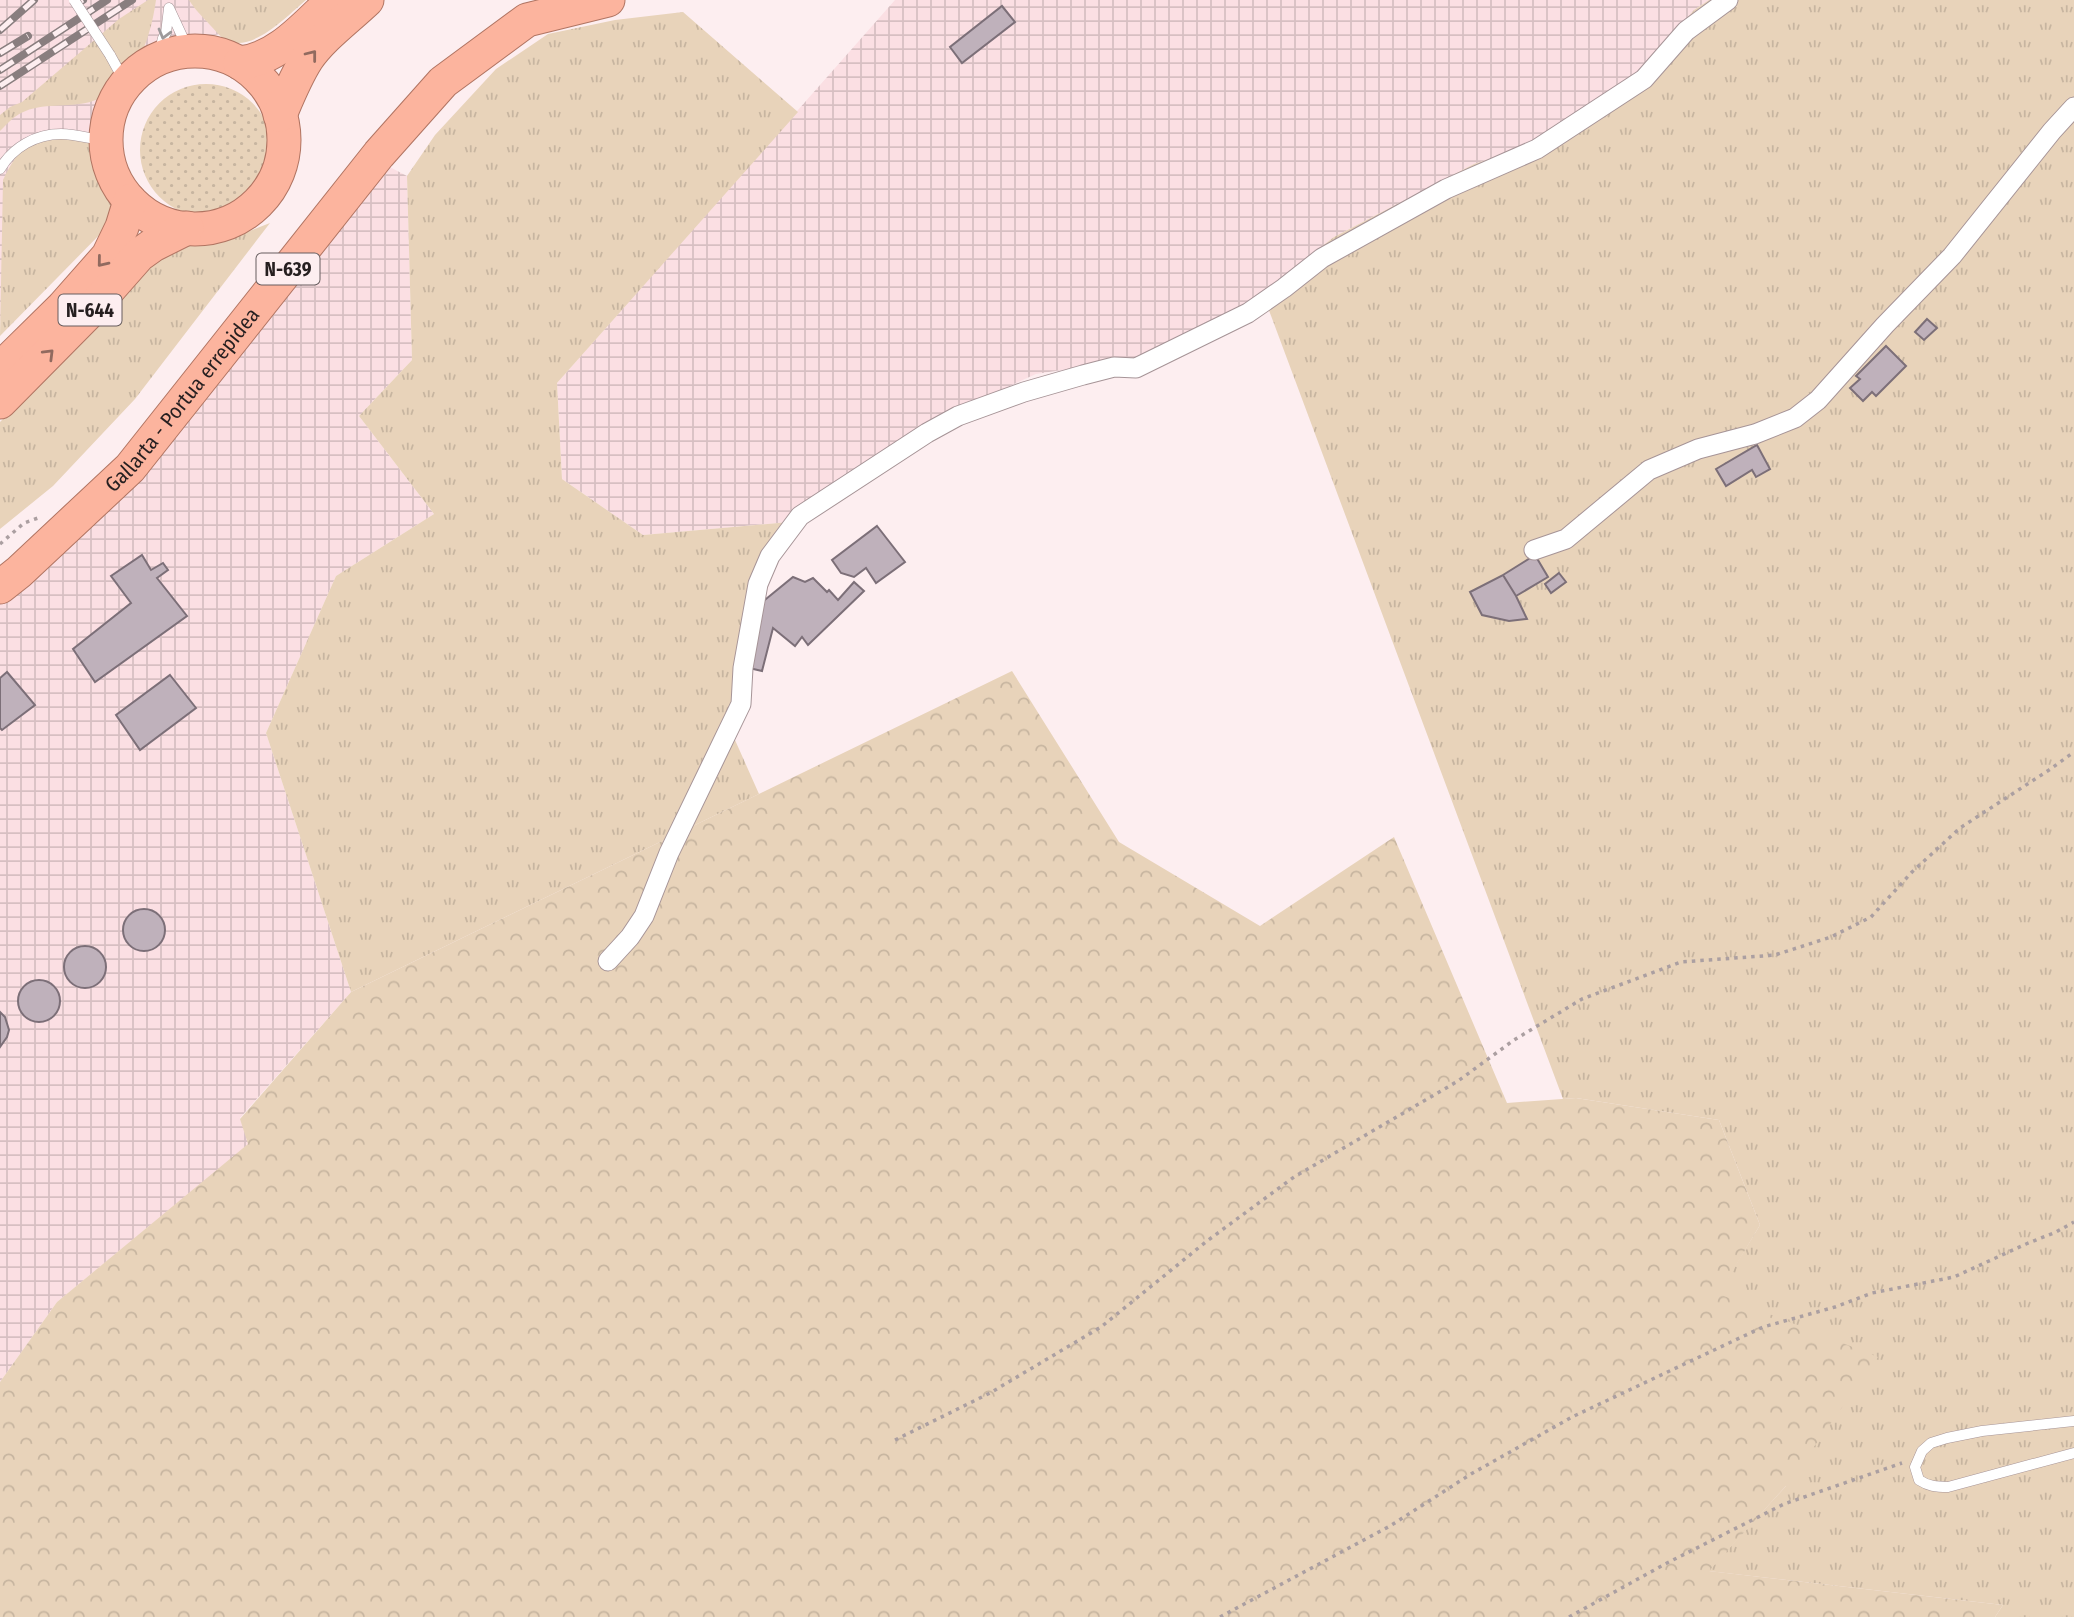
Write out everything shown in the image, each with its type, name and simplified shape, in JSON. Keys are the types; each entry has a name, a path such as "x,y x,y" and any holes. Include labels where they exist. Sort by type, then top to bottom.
{"highway":[{"path":"240,63 256,61 274,52 332,0"},
{"path":"280,115 297,76 309,57 367,0"},
{"name":"Gallarta - Portua errepidea","path":"0,587 130,468 379,154 443,82 527,20 608,0"},
{"path":"216,53 240,63 265,86 280,115 284,134 278,171 263,196 242,215 225,223 187,229 153,218 130,201 114,177 107,158 106,141 110,113 120,90 137,72 174,55 216,53"},
{"name":"N-644","path":"0,369 63,307 108,256 122,227 130,201"},
{"name":"N-644","path":"0,402 87,314 139,256 168,236 187,229"}],"street":[{"path":"608,961 630,937 644,916 674,842 741,704 743,668 758,584 770,556 800,516 927,433 958,416 1024,392 1083,375 1114,367 1136,368 1248,313 1284,289 1322,258 1446,189 1537,149 1644,79 1686,31 1728,0"},
{"path":"1534,550 1566,539 1648,470 1698,449 1755,434 1795,418 1818,400 1952,256 2074,107"}],"lane":[{"path":"74,0 126,84"},
{"path":"169,4 174,55"},
{"path":"169,4 163,38 174,55"},
{"path":"0,169 19,146 36,138 61,134 106,141"},
{"path":"2074,1421 1982,1431 1947,1438 1931,1443 1917,1458 1915,1466 1919,1480 1937,1487 1958,1485 2074,1453"}],"path":[{"path":"895,1440 990,1393 1101,1328 1207,1241 1294,1177 1458,1081 1514,1040 1582,999 1681,962 1775,956 1832,937 1871,917 1912,872 1960,828 2074,752"},
{"path":"1220,1617 1390,1526 1472,1474 1572,1417 1763,1327 1835,1307 1872,1293 1954,1277 2074,1222"},
{"path":"1569,1617 1667,1563 1784,1504 1917,1458"}],"shaded area":[{"path":"0,0 306,0 240,29 138,54 113,92 105,187 0,321"},
{"path":"895,0 1709,0 1694,10 1639,74 1529,146 1474,164 1334,237 1263,297 1140,358 1036,374 981,399 789,522 643,535 562,479 557,383"},
{"path":"386,165 407,176 412,360 359,416 434,514 336,576 266,733 351,992 240,1118 249,1144 57,1302 0,1382 0,597 115,505 184,424"}],"green space":[{"path":"148,0 156,0 144,47 129,75 118,86 105,96 90,102 46,106 21,113 0,131 0,115 22,102 119,19"},
{"path":"189,0 306,0 269,31 247,42 236,43 220,35"},
{"path":"1709,0 2074,0 2074,1617 1995,1617 2003,1605 1708,1571 1786,1486 1718,1294 1760,1225 1719,1120 1576,1098 1563,1099 1264,297 1299,264 1334,237 1474,164 1529,146 1639,74 1694,10"},
{"path":"683,12 798,112 557,383 562,479 643,535 789,522 762,579 731,731 759,794 351,992 266,733 336,576 434,514 359,416 412,360 407,176 435,135 496,69 548,34 615,20"},
{"path":"206,84 231,89 253,103 267,125 272,150 267,175 253,197 231,211 206,216 181,211 159,197 145,175 140,150 145,125 159,103 181,89"},
{"path":"67,136 91,139 108,149 119,166 125,191 115,219 0,336 3,180 15,159 27,146"},
{"path":"270,223 135,399 53,486 0,529 0,422 151,264 194,244 224,241"},
{"path":"1012,671 1119,842 1260,926 1394,837 1507,1103 1576,1098 1719,1120 1760,1225 1719,1294 1878,1357 1786,1486 1709,1571 2003,1605 1995,1617 0,1617 0,1382 57,1302 248,1144 240,1119 351,992"}],"building":[{"path":"1002,6 1015,22 962,63 950,47"},
{"path":"1927,319 1937,328 1924,340 1915,332"},
{"path":"1886,346 1906,366 1876,396 1872,392 1863,401 1850,388 1860,379 1856,376"},
{"path":"1757,445 1770,469 1756,477 1752,470 1726,486 1716,469"},
{"path":"877,526 905,562 876,583 866,568 854,577 841,573 832,560"},
{"path":"142,555 151,570 163,563 168,570 157,578 187,616 95,682 73,649 131,603 111,576"},
{"path":"1535,555 1548,577 1516,596 1503,575"},
{"path":"1559,573 1566,582 1551,593 1545,584"},
{"path":"1503,575 1527,619 1509,621 1482,615 1470,592"},
{"path":"793,577 805,582 813,578 838,600 854,582 864,591 808,645 802,637 795,646 773,628 762,671 749,668 761,603"},
{"path":"7,672 35,705 2,730 0,678"},
{"path":"170,675 196,708 140,750 116,715"},
{"path":"144,909 159,915 165,930 159,945 144,951 129,945 123,930 129,915"},
{"path":"85,946 100,952 106,967 100,982 85,988 70,982 64,967 70,952"},
{"path":"39,980 54,986 60,1001 54,1016 39,1022 24,1016 18,1001 24,986"},
{"path":"0,1012 5,1017 9,1030 0,1047"}],"railway":[{"path":"0,30 34,0"},
{"path":"0,70 107,0"},
{"path":"0,86 132,0"},
{"path":"0,53 28,36"}]}
